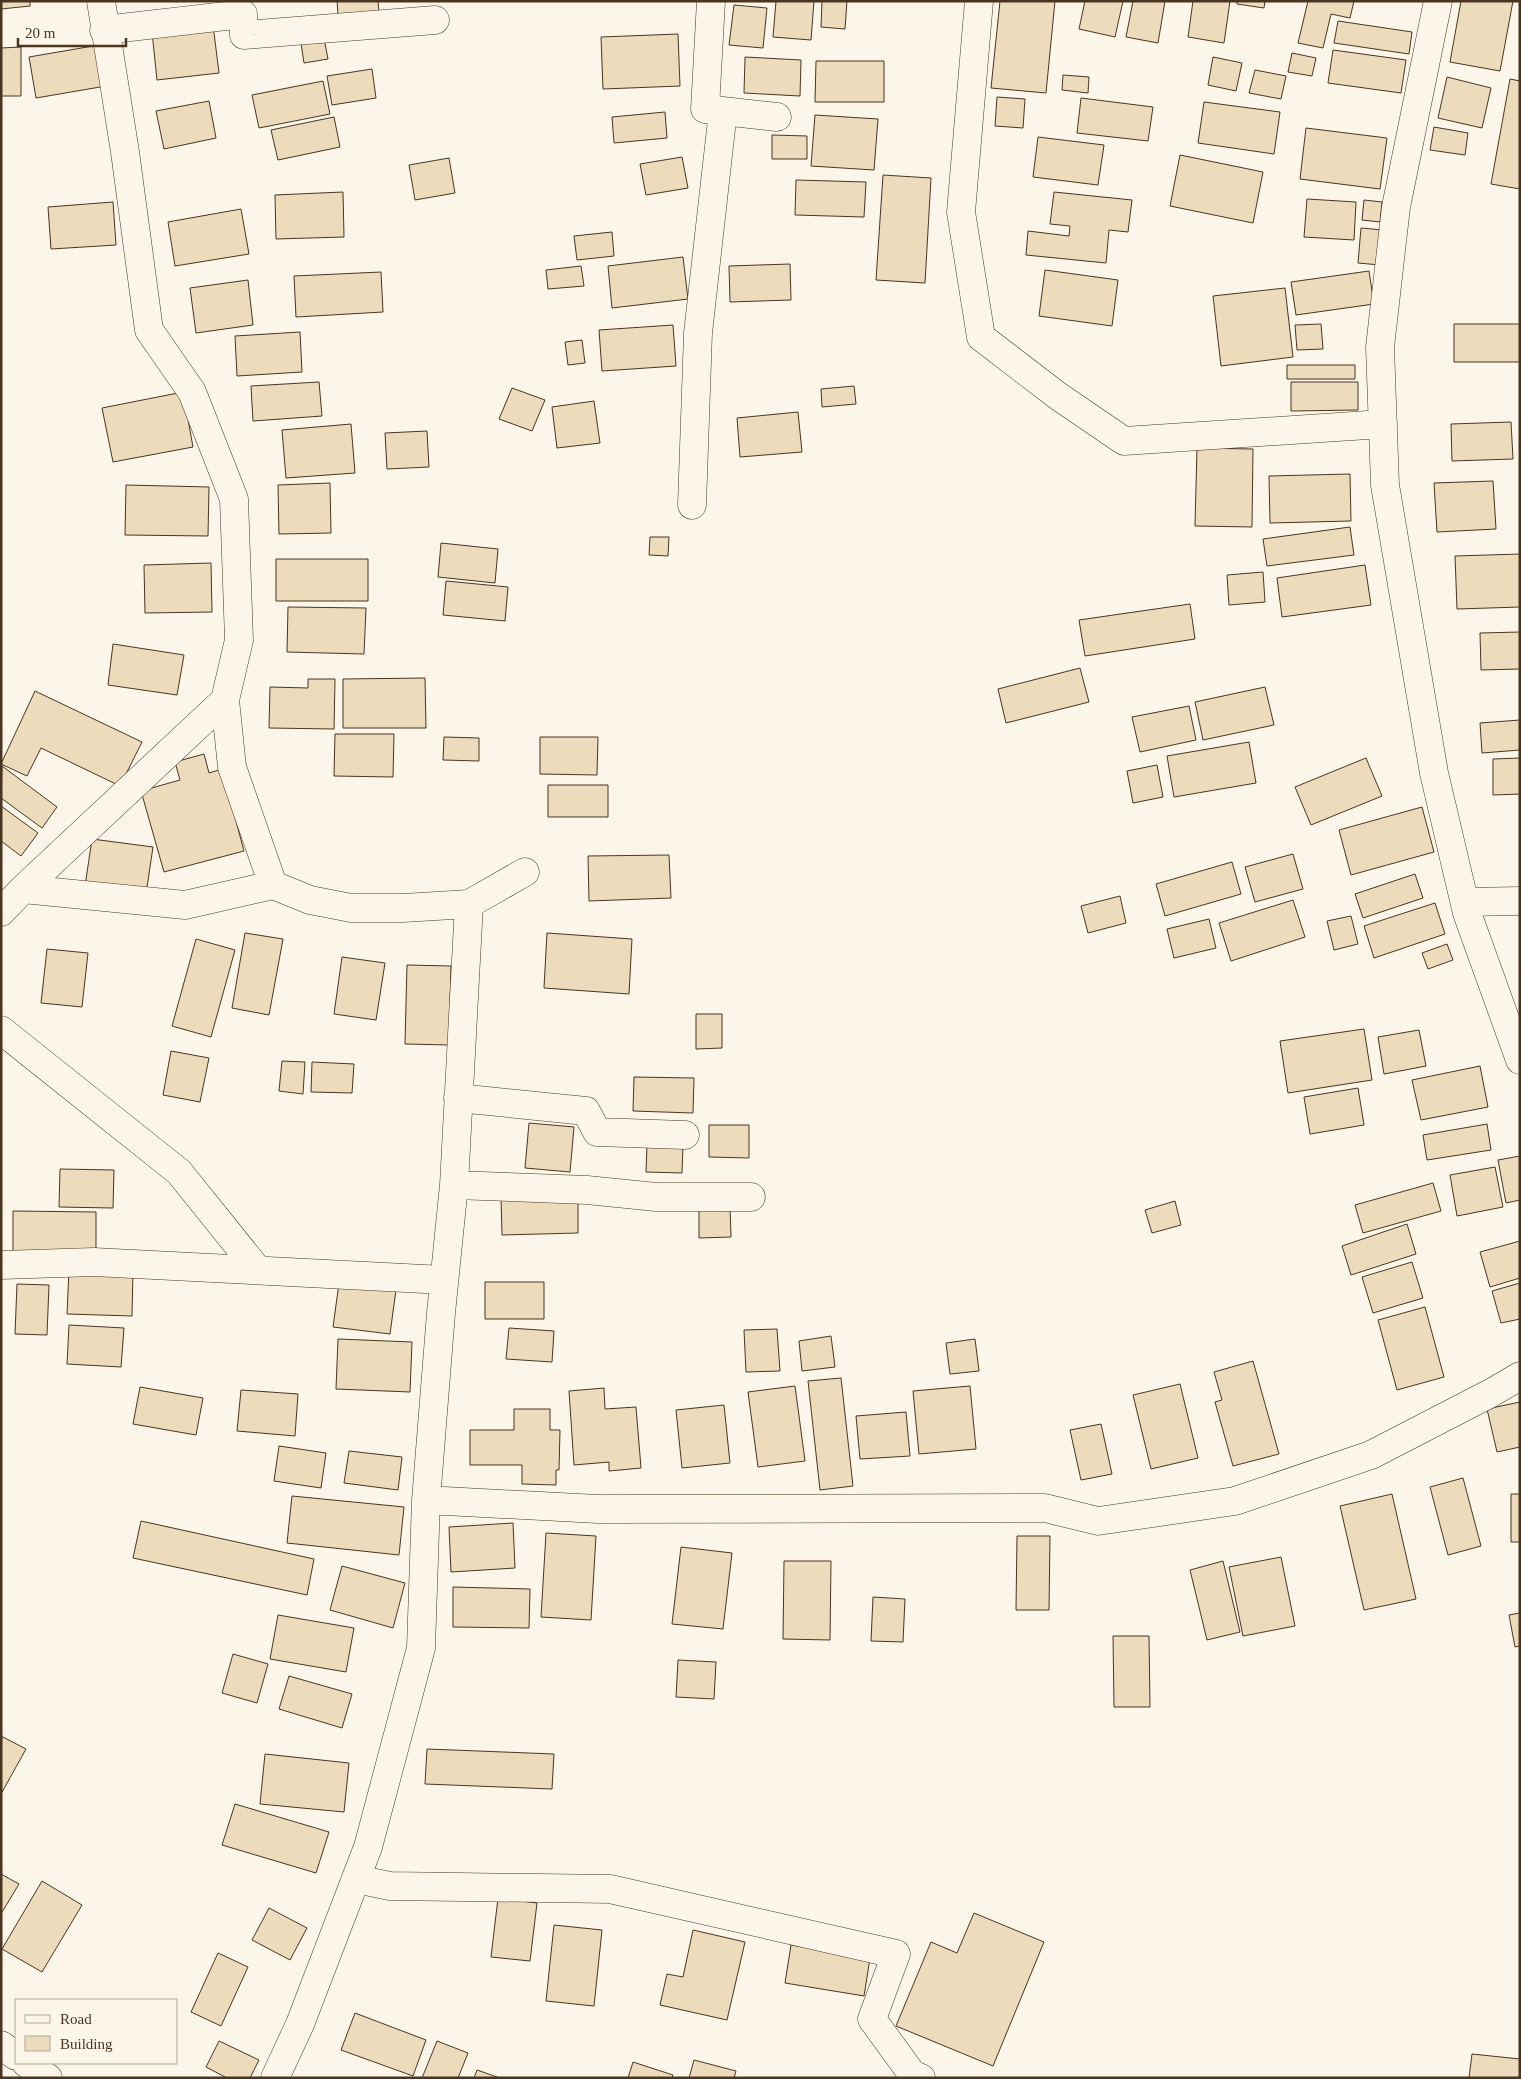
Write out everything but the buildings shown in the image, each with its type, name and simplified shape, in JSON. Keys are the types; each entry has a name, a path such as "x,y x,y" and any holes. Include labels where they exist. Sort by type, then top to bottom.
{"street":[{"path":"100,1 125,152 149,330 192,392 234,499 239,640 225,700 232,767 273,885"},
{"path":"711,1 705,109 778,117"},
{"path":"979,1 961,212 981,337 1058,396 1124,442 1383,424"},
{"path":"1438,1 1396,206 1380,347 1385,485 1434,773 1464,902 1520,1060"},
{"path":"104,30 243,14 244,35 435,20"},
{"path":"692,505 698,333 723,111"},
{"path":"1,912 23,889 225,700"},
{"path":"23,889 185,906 273,885 310,900 351,908 403,908 469,904 525,872"},
{"path":"1464,902 1520,901"},
{"path":"275,2078 300,2024 368,1847 421,1648 426,1500 444,1280 454,1185 469,904"},
{"path":"1,1030 178,1172 257,1269"},
{"path":"458,1098 586,1112 597,1132 685,1135"},
{"path":"454,1185 587,1190 656,1197 751,1197"},
{"path":"1,1265 94,1262 444,1280"},
{"path":"426,1500 598,1509 1045,1508 1098,1521 1235,1501 1371,1455 1492,1393 1520,1376"},
{"path":"356,1878 390,1886 610,1889 896,1954 872,2019 912,2074 921,2078"},
{"path":"1,2045 15,2055"},
{"path":"27,2064 48,2078"}]}
